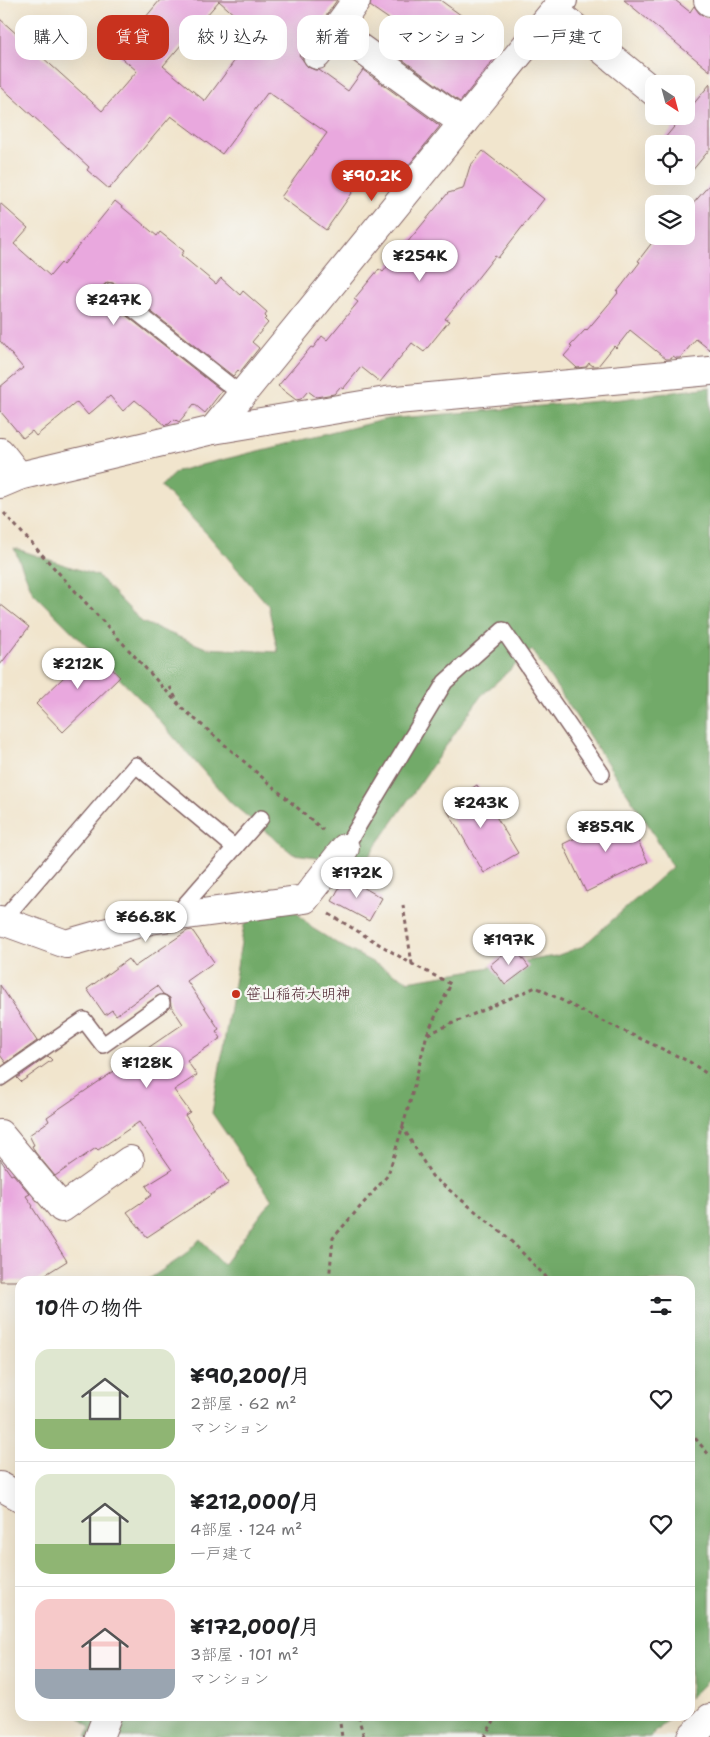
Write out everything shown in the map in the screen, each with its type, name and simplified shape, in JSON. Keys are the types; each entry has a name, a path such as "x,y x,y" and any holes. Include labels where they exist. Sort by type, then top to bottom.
{"main road":[{"path":"346,15 356,1"},
{"path":"213,430 559,5 645,84"},
{"path":"369,55 463,123"},
{"path":"0,452 10,480 213,430 386,401 710,371"},
{"path":"1,920 66,944 150,920 305,899 345,848"},
{"path":"0,1134 62,1208 130,1160"},
{"path":"0,1486 15,1494"},
{"path":"691,1737 710,1718"},
{"path":"99,1737 104,1721"}],"lane":[{"path":"110,291 242,395"},
{"path":"345,848 445,682 503,630 602,774"},
{"path":"1,920 136,765 235,848"},
{"path":"175,917 261,818"},
{"path":"0,1078 84,1020 103,1045 162,1003"}],"path":[{"path":"10,480 1,510 180,706 345,848"},
{"path":"170,687 180,706"},
{"path":"305,899 412,964 452,984 427,1034 410,1102 388,1175 333,1238 329,1276"},
{"path":"403,905 412,964"},
{"path":"427,1034 536,987 590,1015 690,1062 710,1076"},
{"path":"402,1126 432,1176 506,1236 545,1276"},
{"path":"695,1438 710,1456"},
{"path":"340,1721 342,1737"},
{"path":"359,1721 364,1737"},
{"path":"484,1737 494,1721"}],"green space":[{"path":"710,387 710,1678 695,1693 695,1276 154,1276 185,1255 200,1239 223,1265 272,1200 212,1113 244,925 272,887 312,928 408,981 556,956 583,946 672,867 649,826 532,650 481,696 364,863 293,854 231,803 143,702 33,593 14,548 98,576 142,622 206,648 278,652 268,605 209,536 161,486 177,471 387,419 623,399"},
{"path":"83,1721 667,1721 651,1737 86,1737 90,1728"}],"building":[{"path":"160,0 337,0 327,15 297,15 297,60 303,60 308,67 319,70 348,91 363,70 440,126 400,176 393,182 371,166 326,230 281,197 327,133 268,92 222,154 171,116 109,189 87,170 89,167 0,86 0,19 15,33 15,60 45,60 102,111 137,71 124,60 168,60 163,66 205,101 235,60 287,60 287,15 235,15 219,1 207,15 179,15 179,47 169,59 169,15 148,15"},
{"path":"371,0 440,0 461,15 383,15 370,6"},
{"path":"624,0 675,0 690,12 694,6 699,13 710,17 710,71"},
{"path":"403,60 493,60 460,102"},
{"path":"710,84 710,149 695,167 695,135 667,135 676,125 695,125 695,102"},
{"path":"483,151 544,199 498,258 495,256 445,319 449,321 424,352 412,343 380,382 361,367 343,389 340,387 334,394 316,397 308,391 301,399 296,400 278,386 322,336 327,340 358,302 354,299 379,269 383,272 448,193 463,189 470,166"},
{"path":"710,184 710,350 696,339 680,358 673,356 671,359 666,359 630,330 598,366 593,366 589,363 586,367 577,368 564,356 572,347 570,346 587,330 618,293 650,245 695,245 695,202"},
{"path":"115,201 157,236 160,232 184,251 181,255 216,284 221,278 240,295 243,291 267,312 265,320 268,323 252,342 259,348 240,372 238,370 233,376 116,284 107,282 101,289 101,294 104,298 222,391 205,413 194,404 179,422 174,419 165,425 135,400 123,411 110,396 88,415 77,402 36,436 32,431 23,438 0,411 0,387 23,368 0,341 0,203 28,228 14,244 50,276 61,263 63,265"},
{"path":"0,604 29,627 0,665"},
{"path":"93,649 120,677 63,732 36,704"},
{"path":"477,785 518,853 484,873 444,805"},
{"path":"625,814 648,862 586,892 563,844"},
{"path":"345,877 382,898 369,921 332,901"},
{"path":"192,930 214,962 187,981 219,1029 216,1031 221,1038 187,1061 197,1075 174,1090 190,1112 185,1115 229,1183 147,1237 127,1212 152,1195 146,1186 172,1170 139,1122 55,1176 35,1152 29,1135 49,1121 47,1117 183,1024 171,1006 170,998 163,994 157,986 116,1015 112,1010 105,1015 87,989 128,959 134,967 187,931"},
{"path":"513,946 529,967 505,985 490,965"},
{"path":"0,985 37,1041 6,1063 0,1055"},
{"path":"48,1056 52,1060 21,1082 17,1078"},
{"path":"0,1159 11,1175 13,1174 30,1194 26,1196 32,1207 67,1261 43,1276 15,1276 15,1281 0,1281"}],"place":[{"name":"笹山稲荷大明神","path":"236,994"}]}
